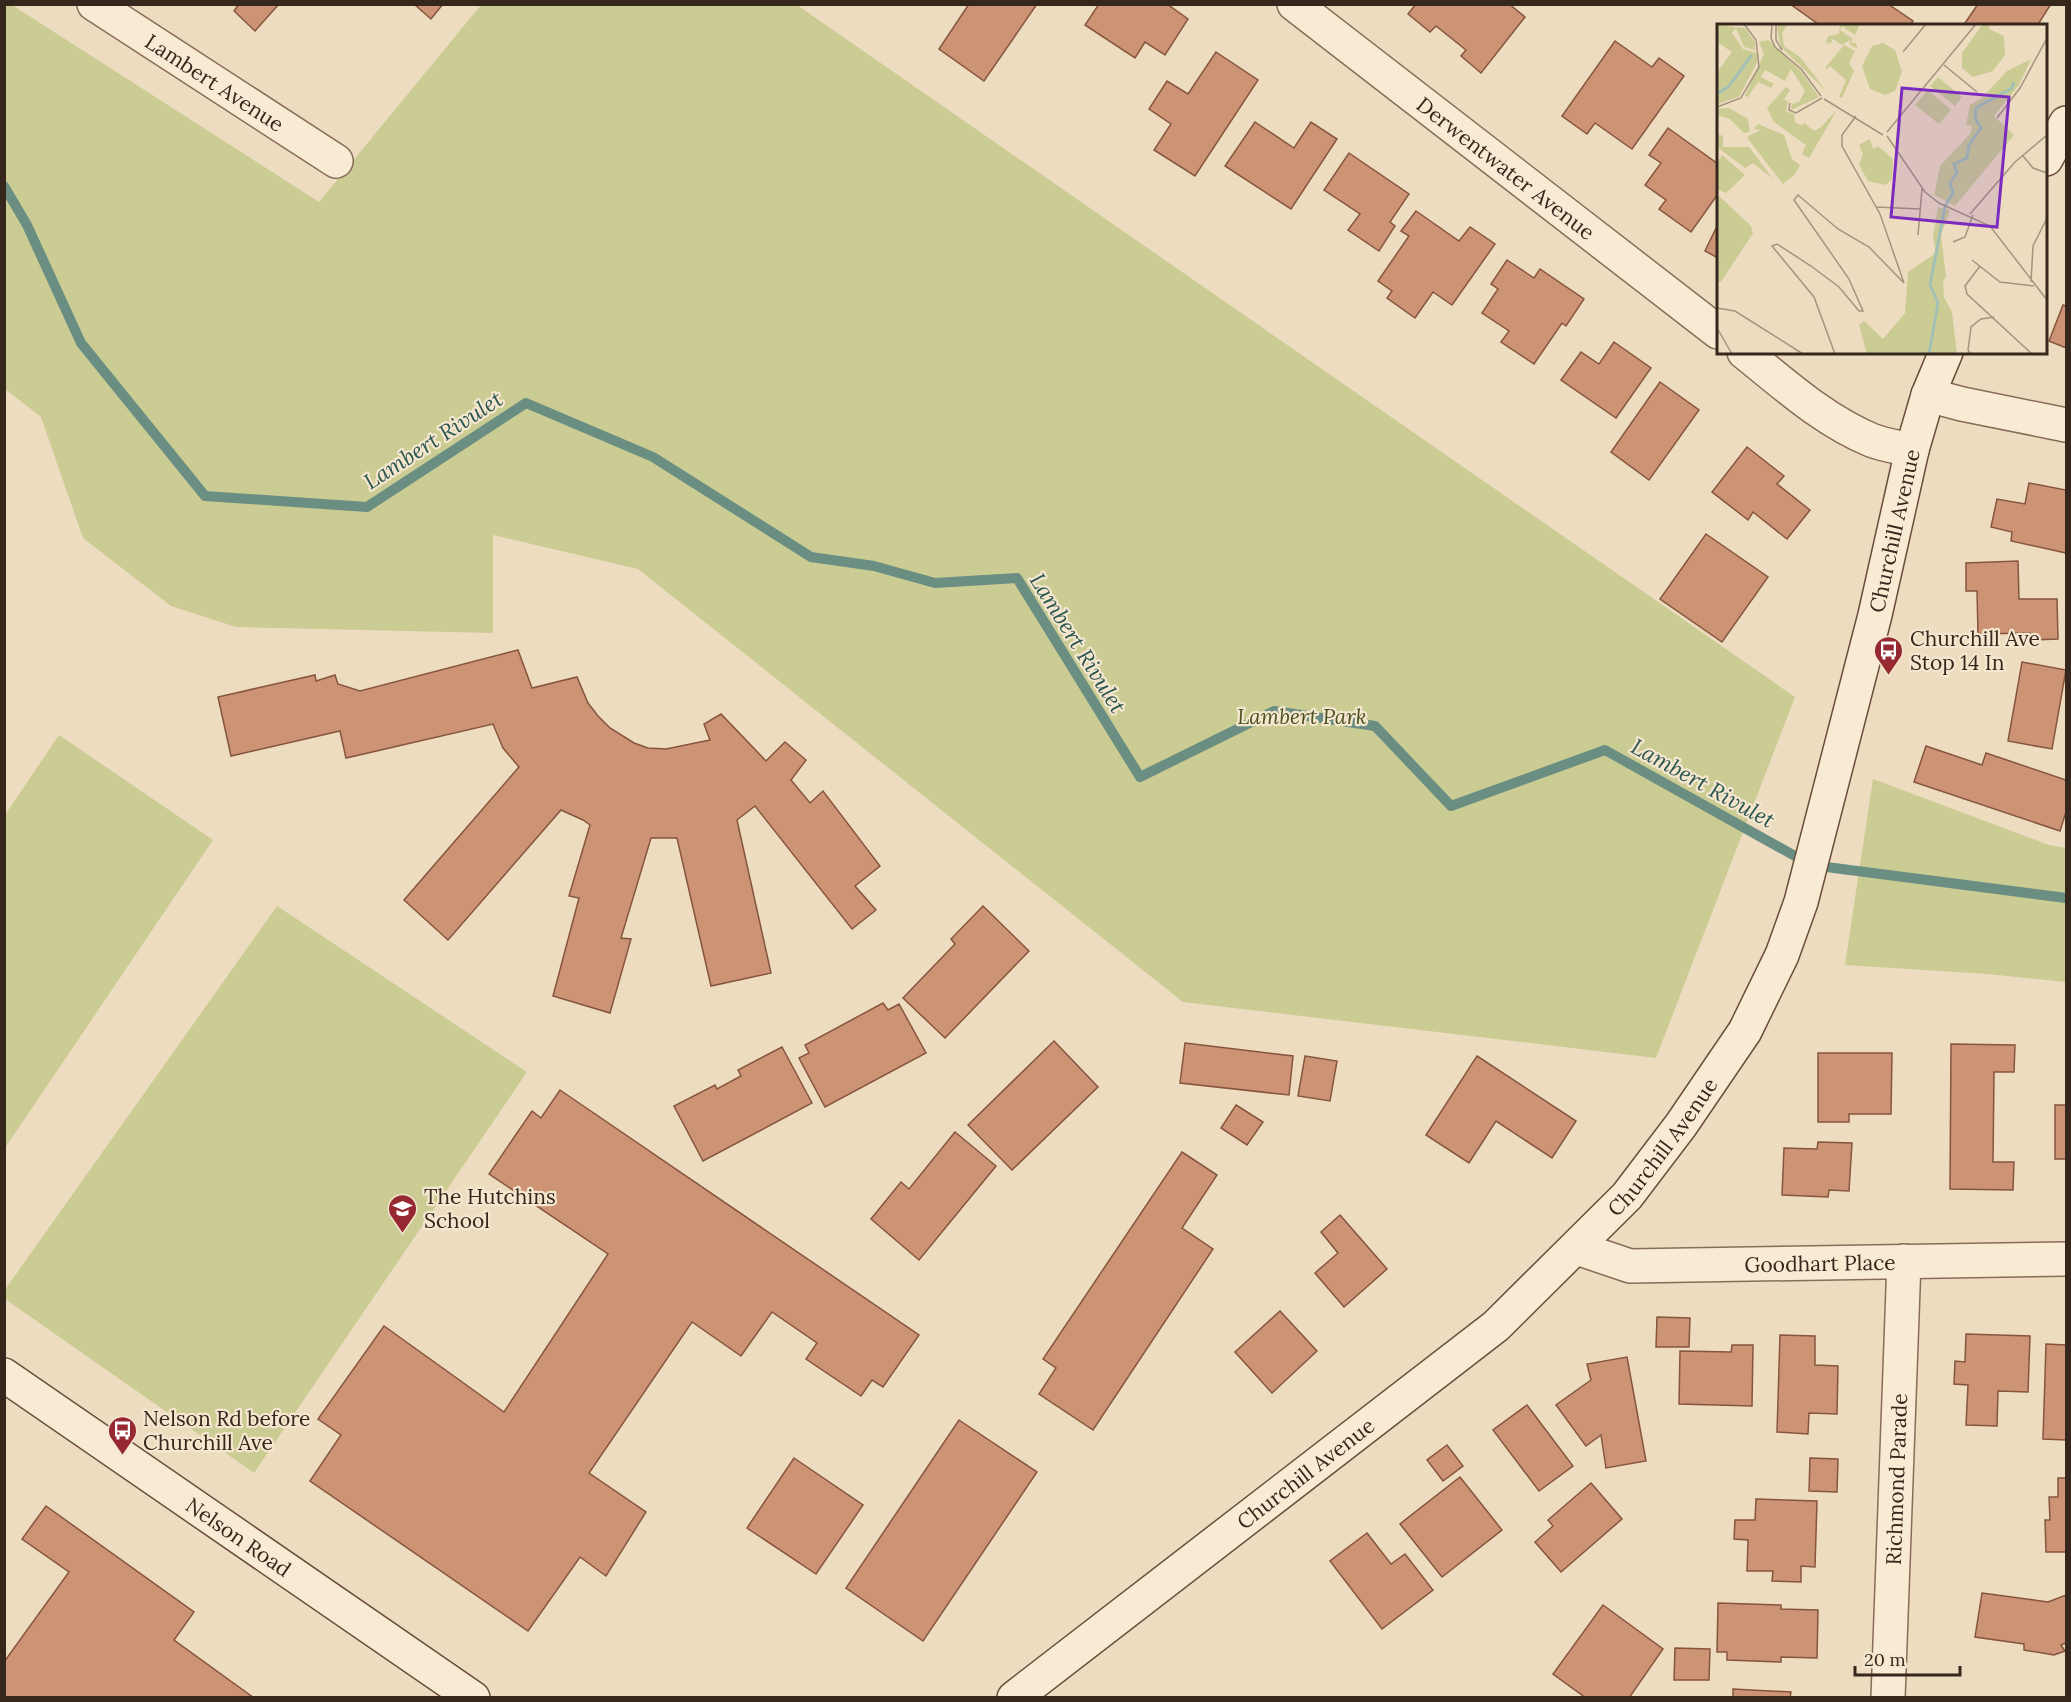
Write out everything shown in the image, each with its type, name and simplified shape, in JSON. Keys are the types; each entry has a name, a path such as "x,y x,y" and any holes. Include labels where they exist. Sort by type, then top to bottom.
{"street":[{"name":"Lambert Avenue","path":"94,4 336,161"},
{"name":"Derwentwater Avenue","path":"1313,9 1717,330"},
{"path":"2047,157 2067,123"},
{"path":"1746,354 1811,406 1845,428 1873,441 1912,450"},
{"name":"Churchill Avenue","path":"1014,1698 1496,1326 1627,1196 1681,1125 1745,1031 1782,955 1801,902 1875,615 1912,450 1929,395 1945,354"},
{"path":"1929,395 2067,425"},
{"name":"Goodhart Place","path":"1577,1248 1630,1266 2067,1258"},
{"name":"Richmond Parade","path":"1888,1698 1904,1261"},
{"name":"Nelson Road","path":"4,1375 473,1698"}],"green space":[{"name":"Lambert Park","path":"4,5 12,5 319,202 481,5 797,5 1795,697 1656,1058 1183,1002 638,569 493,535 493,633 236,627 171,606 83,538 41,417 5,389"},
{"path":"59,735 213,840 5,1148 5,815"},
{"path":"1873,779 2049,845 2066,848 2066,982 1987,974 1845,965"},
{"path":"277,906 527,1072 254,1473 5,1299 4,1291"}],"building":[{"path":"239,4 279,4 255,31 234,11"},
{"path":"414,4 443,4 431,19"},
{"path":"969,4 1037,4 984,81 939,49"},
{"path":"1099,4 1167,4 1188,19 1165,55 1145,42 1135,58 1085,25"},
{"path":"1416,4 1509,4 1525,17 1481,73 1461,56 1466,50 1436,26 1430,32 1408,14"},
{"path":"1790,4 1888,4 1913,21 1911,24 1818,24"},
{"path":"1978,4 2051,4 2038,24 1964,24"},
{"path":"1615,41 1652,67 1659,58 1684,76 1632,149 1595,123 1587,134 1562,116"},
{"path":"1216,52 1258,80 1195,176 1154,150 1171,124 1149,109 1167,81 1188,94"},
{"path":"1255,122 1294,148 1311,122 1337,139 1291,209 1225,166"},
{"path":"1668,128 1717,163 1717,195 1691,232 1659,209 1666,200 1645,185 1661,163 1649,155"},
{"path":"1349,153 1409,194 1390,222 1395,226 1379,251 1348,230 1360,214 1324,190"},
{"path":"1416,211 1459,241 1470,227 1495,244 1452,305 1433,292 1415,318 1387,298 1392,291 1378,281 1409,236 1401,231"},
{"path":"1717,226 1717,257 1705,251"},
{"path":"1507,260 1534,278 1540,269 1584,299 1566,326 1562,323 1534,364 1501,342 1509,331 1482,313 1498,289 1491,284"},
{"path":"2063,305 2066,306 2066,348 2049,341"},
{"path":"1614,342 1651,368 1616,418 1561,380 1581,352 1599,364"},
{"path":"1660,382 1699,410 1649,480 1611,452"},
{"path":"1747,447 1784,476 1777,484 1810,510 1787,539 1753,512 1748,520 1712,492"},
{"path":"2029,483 2066,490 2066,553 2011,541 2012,532 1991,527 1997,499 2025,504"},
{"path":"1706,534 1768,577 1722,642 1660,599"},
{"path":"2018,561 2019,599 2057,599 2058,639 2030,640 2030,633 1978,634 1977,591 1966,591 1966,563"},
{"path":"518,650 532,688 577,677 588,703 610,728 634,743 648,748 666,749 710,740 704,724 721,714 766,761 785,742 806,760 791,780 810,803 823,791 880,866 855,886 876,910 852,929 755,806 737,820 771,973 711,986 677,838 651,838 621,938 631,939 610,1013 553,996 579,898 569,896 590,825 583,820 561,810 448,940 404,900 519,767 503,748 493,724 346,758 340,731 231,756 218,697 315,675 316,681 335,675 338,684 360,691"},
{"path":"2022,662 2066,670 2052,749 2008,741"},
{"path":"1926,746 1982,765 1986,753 2066,780 2066,812 2060,831 1914,782"},
{"path":"983,906 1029,951 945,1038 903,998 955,944 951,939"},
{"path":"883,1003 888,1010 899,1004 926,1053 825,1107 799,1058 809,1053 805,1045"},
{"path":"1054,1041 1098,1087 1012,1170 968,1125"},
{"path":"1185,1043 1293,1056 1289,1095 1180,1083"},
{"path":"1951,1044 2015,1045 2014,1072 1994,1072 1993,1162 2014,1162 2013,1190 1950,1189"},
{"path":"782,1047 812,1103 703,1161 674,1106 715,1085 717,1089 741,1076 738,1070"},
{"path":"1818,1053 1892,1053 1891,1114 1849,1114 1849,1122 1818,1122"},
{"path":"1305,1056 1337,1061 1330,1101 1298,1096"},
{"path":"1477,1056 1576,1121 1552,1158 1496,1121 1469,1163 1426,1135"},
{"path":"560,1090 919,1335 883,1387 872,1380 861,1396 806,1359 817,1343 772,1312 741,1356 692,1322 589,1473 646,1512 606,1576 580,1557 528,1631 310,1481 341,1435 318,1419 384,1326 504,1412 608,1254 489,1174 532,1111 541,1118"},
{"path":"1236,1105 1263,1122 1247,1145 1221,1128"},
{"path":"2055,1105 2066,1105 2066,1159 2055,1159"},
{"path":"955,1132 996,1166 919,1260 871,1219 901,1182 909,1189"},
{"path":"1818,1142 1852,1143 1849,1191 1829,1190 1828,1197 1782,1195 1784,1148 1817,1149"},
{"path":"1182,1152 1217,1175 1182,1228 1213,1249 1093,1430 1039,1394 1056,1368 1043,1359"},
{"path":"1340,1215 1387,1269 1344,1307 1315,1273 1338,1253 1321,1232"},
{"path":"1280,1311 1317,1351 1272,1393 1235,1352"},
{"path":"1657,1317 1690,1318 1689,1347 1656,1347"},
{"path":"1966,1334 2030,1336 2028,1392 1998,1391 1997,1426 1966,1425 1968,1385 1954,1384 1955,1361 1965,1362"},
{"path":"1780,1335 1815,1336 1815,1365 1838,1366 1837,1414 1809,1413 1808,1434 1777,1432"},
{"path":"2046,1344 2066,1345 2066,1440 2043,1439"},
{"path":"1732,1345 1753,1345 1752,1406 1679,1404 1680,1351 1731,1352"},
{"path":"1627,1357 1646,1461 1606,1468 1601,1435 1586,1446 1556,1405 1591,1380 1587,1364"},
{"path":"1527,1405 1573,1466 1539,1491 1493,1430"},
{"path":"959,1420 1037,1472 923,1641 846,1588"},
{"path":"1447,1445 1463,1466 1443,1481 1427,1460"},
{"path":"794,1458 863,1505 816,1574 747,1528"},
{"path":"1810,1458 1838,1459 1837,1492 1809,1491"},
{"path":"1460,1477 1502,1530 1442,1577 1400,1524"},
{"path":"2058,1478 2066,1478 2066,1552 2046,1552 2045,1520 2050,1520 2049,1497 2058,1497"},
{"path":"1591,1483 1622,1519 1561,1572 1535,1542 1553,1526 1548,1520"},
{"path":"1756,1499 1817,1501 1815,1567 1801,1566 1801,1582 1772,1581 1773,1571 1747,1571 1748,1540 1734,1539 1735,1520 1755,1520"},
{"path":"46,1506 194,1612 174,1640 254,1698 4,1698 4,1662 69,1572 22,1539"},
{"path":"1367,1533 1391,1564 1405,1554 1433,1590 1382,1629 1330,1561"},
{"path":"1982,1593 2048,1602 2066,1595 2066,1643 2061,1645 2065,1651 2054,1655 2024,1650 2024,1644 1975,1637"},
{"path":"1718,1603 1781,1605 1781,1609 1818,1610 1817,1658 1781,1657 1781,1662 1727,1660 1727,1652 1717,1652"},
{"path":"1603,1605 1663,1649 1629,1698 1586,1698 1553,1674"},
{"path":"1675,1648 1710,1649 1709,1680 1674,1680"},
{"path":"1733,1689 1791,1692 1790,1698 1733,1698"}],"waterway":[{"name":"Lambert Rivulet","path":"4,186 27,225 81,343 205,496 367,507 526,403 653,457 811,557 874,566 935,583 1017,578 1140,777 1274,711 1375,726 1451,806 1605,750 1811,865 2066,898"}],"place":[{"name":"Churchill Ave Stop 14 In","path":"1889,676"},
{"name":"The Hutchins School","path":"403,1234"},
{"name":"Nelson Rd before Churchill Ave","path":"122,1456"}]}
